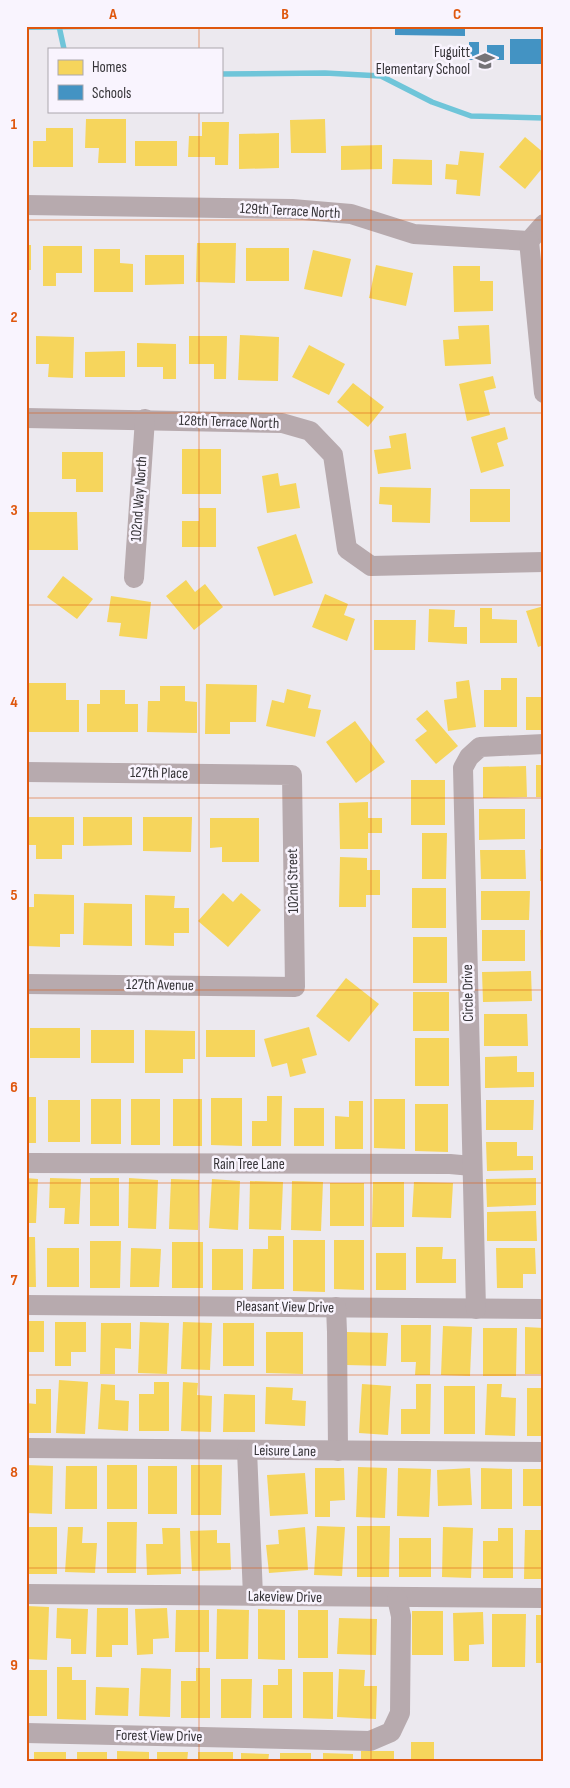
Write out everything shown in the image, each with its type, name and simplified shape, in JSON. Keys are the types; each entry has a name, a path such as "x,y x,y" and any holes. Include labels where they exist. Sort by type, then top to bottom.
{"street":[{"name":"129th Terrace North","path":"26,205 292,209 351,214 414,234 529,241"},
{"path":"544,224 529,241 544,394"},
{"name":"128th Terrace North","path":"26,418 282,423 310,431 332,455 347,549 371,566 544,562"},
{"name":"102nd Way North","path":"134,578 145,419"},
{"name":"Circle Drive","path":"476,1308 463,768 469,757 480,747 544,744"},
{"name":"127th Place","path":"26,772 292,774"},
{"name":"102nd Street","path":"292,774 295,987"},
{"name":"127th Avenue","path":"26,984 295,987"},
{"name":"Rain Tree Lane","path":"26,1163 450,1164 472,1166"},
{"name":"Pleasant View Drive","path":"26,1305 544,1309"},
{"path":"336,1307 338,1332 338,1451"},
{"name":"Leisure Lane","path":"26,1448 544,1452"},
{"path":"247,1450 253,1596"},
{"name":"Lakeview Drive","path":"26,1594 544,1598"},
{"name":"Forest View Drive","path":"26,1733 370,1741 391,1732 400,1713 401,1616 397,1598"}],"water":[{"path":"26,26 108,26 108,29 26,30"}],"building: Homes":[{"path":"86,119 126,119 126,163 98,163 99,148 85,148"},
{"path":"325,119 326,153 291,153 290,120"},
{"path":"202,122 229,122 228,165 215,165 215,157 188,157 189,136 202,136"},
{"path":"46,128 73,128 73,167 33,167 33,141 46,141"},
{"path":"279,133 279,168 239,169 239,134"},
{"path":"525,137 544,153 544,166 525,189 499,167"},
{"path":"135,141 177,141 177,166 135,166"},
{"path":"382,145 382,169 341,170 341,146"},
{"path":"460,151 484,153 480,196 456,194 457,180 445,179 446,164 458,165"},
{"path":"393,159 432,160 432,185 392,184"},
{"path":"197,243 236,243 235,283 196,282"},
{"path":"26,245 31,245 31,270 26,270"},
{"path":"43,246 82,246 82,273 56,273 56,286 43,286"},
{"path":"246,248 289,248 289,281 246,281"},
{"path":"94,249 120,249 120,263 133,264 133,292 94,292"},
{"path":"313,250 351,259 342,297 304,289"},
{"path":"145,255 184,255 184,284 145,285"},
{"path":"376,265 413,273 406,306 369,298"},
{"path":"453,266 480,266 480,281 493,281 493,311 454,312"},
{"path":"489,325 491,364 445,366 443,340 459,339 458,326"},
{"path":"240,335 279,337 278,381 238,380"},
{"path":"36,336 74,337 73,378 48,377 49,364 36,364"},
{"path":"189,336 227,336 226,379 214,379 214,364 189,364"},
{"path":"137,343 176,344 176,379 163,379 163,367 137,367"},
{"path":"309,345 345,364 329,395 292,377"},
{"path":"125,351 125,377 85,377 85,352"},
{"path":"493,376 496,388 484,391 490,415 467,421 459,384"},
{"path":"353,383 384,407 368,427 337,402"},
{"path":"505,427 508,439 497,443 504,466 481,473 471,437"},
{"path":"406,433 411,469 378,474 374,450 391,448 389,436"},
{"path":"182,449 221,449 221,494 182,494"},
{"path":"62,452 103,452 103,492 76,492 76,479 62,479"},
{"path":"278,473 280,486 296,483 300,508 267,513 262,476"},
{"path":"380,487 431,488 430,523 392,522 392,505 379,504"},
{"path":"470,489 510,489 510,522 470,522"},
{"path":"199,508 216,508 216,547 182,547 182,521 199,521"},
{"path":"26,512 77,512 78,550 26,550"},
{"path":"296,534 313,583 274,596 257,547"},
{"path":"63,576 93,599 77,619 47,597"},
{"path":"186,580 195,592 205,584 223,607 194,630 166,596"},
{"path":"325,594 348,604 344,615 355,619 347,641 312,627"},
{"path":"111,596 151,602 147,639 119,636 121,623 107,622"},
{"path":"544,606 544,645 538,647 526,611"},
{"path":"480,608 492,608 492,619 517,620 517,643 480,643"},
{"path":"429,609 455,610 454,627 467,627 467,644 428,642"},
{"path":"374,620 416,620 415,650 374,650"},
{"path":"501,678 517,678 517,727 484,727 484,690 501,690"},
{"path":"469,680 476,727 448,731 444,700 457,698 456,682"},
{"path":"541,681 544,681 544,730 526,730 526,697 541,697"},
{"path":"26,683 66,683 66,700 79,700 79,732 26,732"},
{"path":"206,684 257,685 256,722 230,722 230,734 205,734"},
{"path":"160,686 185,686 185,701 197,702 197,733 147,732 148,701 160,701"},
{"path":"287,689 311,695 308,708 321,710 315,737 266,726 272,700 284,703"},
{"path":"100,690 125,690 125,704 138,704 138,732 87,732 87,704 100,704"},
{"path":"427,710 458,746 436,764 415,740 427,731 416,719"},
{"path":"355,721 385,762 356,783 326,742"},
{"path":"536,765 544,765 544,797 536,797"},
{"path":"526,766 527,797 483,798 483,767"},
{"path":"411,780 445,780 445,825 411,825"},
{"path":"368,802 368,818 382,818 382,833 368,833 368,849 340,849 339,803"},
{"path":"479,809 525,809 525,839 479,840"},
{"path":"26,817 74,817 74,845 62,845 62,859 36,859 36,845 26,845"},
{"path":"83,817 132,817 132,845 83,846"},
{"path":"143,817 192,817 191,852 143,851"},
{"path":"210,818 259,818 259,862 222,862 222,847 210,848"},
{"path":"422,833 447,833 446,879 422,879"},
{"path":"540,849 544,849 544,881 540,881"},
{"path":"480,850 525,850 526,879 481,879"},
{"path":"340,857 367,858 367,870 380,870 380,895 366,895 366,907 339,907"},
{"path":"412,888 446,888 446,928 412,928"},
{"path":"481,891 530,891 529,920 481,920"},
{"path":"223,893 233,902 241,893 261,910 228,947 198,921"},
{"path":"34,894 74,895 74,934 60,934 60,947 26,946 26,907 34,907"},
{"path":"145,895 175,896 174,908 189,908 189,933 174,933 174,946 145,945"},
{"path":"84,903 132,904 132,946 83,945"},
{"path":"482,930 525,930 525,961 482,961"},
{"path":"540,930 544,930 544,961 541,961"},
{"path":"413,937 447,937 447,983 413,983"},
{"path":"531,971 532,1001 483,1002 482,972"},
{"path":"346,978 379,1004 349,1042 316,1016"},
{"path":"413,992 449,992 449,1031 413,1031"},
{"path":"484,1014 527,1014 528,1046 484,1046"},
{"path":"309,1027 317,1055 302,1059 306,1073 290,1077 287,1063 272,1067 264,1039"},
{"path":"30,1028 80,1028 80,1058 30,1058"},
{"path":"91,1030 134,1030 134,1063 91,1063"},
{"path":"145,1030 195,1031 195,1059 183,1059 183,1073 145,1073"},
{"path":"206,1030 255,1030 255,1057 206,1057"},
{"path":"415,1038 449,1038 449,1086 415,1086"},
{"path":"517,1056 517,1072 534,1072 534,1087 485,1088 485,1057"},
{"path":"267,1096 282,1096 281,1146 252,1146 252,1121 267,1121"},
{"path":"26,1097 36,1097 36,1143 26,1143"},
{"path":"211,1098 242,1098 242,1146 211,1145"},
{"path":"91,1099 121,1099 121,1144 91,1144"},
{"path":"131,1099 160,1099 160,1145 131,1145"},
{"path":"173,1099 202,1099 202,1146 173,1146"},
{"path":"374,1099 405,1099 405,1149 374,1148"},
{"path":"48,1100 80,1100 80,1142 48,1142"},
{"path":"486,1100 534,1100 533,1130 486,1130"},
{"path":"349,1101 363,1101 363,1149 335,1149 335,1116 349,1117"},
{"path":"415,1104 448,1104 448,1152 415,1151"},
{"path":"294,1108 324,1108 324,1146 294,1146"},
{"path":"486,1142 517,1142 517,1156 533,1156 533,1170 487,1171"},
{"path":"26,1178 38,1179 36,1223 26,1223"},
{"path":"50,1178 81,1179 79,1224 64,1224 65,1208 49,1208"},
{"path":"90,1178 119,1178 119,1226 90,1226"},
{"path":"129,1178 158,1180 156,1229 128,1228"},
{"path":"536,1178 536,1205 487,1207 486,1179"},
{"path":"171,1179 199,1180 198,1230 169,1229"},
{"path":"212,1179 240,1181 238,1230 209,1228"},
{"path":"250,1181 283,1182 281,1230 249,1229"},
{"path":"292,1181 323,1182 321,1231 291,1230"},
{"path":"373,1182 404,1182 404,1227 372,1227"},
{"path":"414,1182 453,1183 451,1218 412,1217"},
{"path":"330,1183 364,1183 364,1226 330,1226"},
{"path":"536,1211 537,1241 487,1241 487,1212"},
{"path":"268,1236 284,1236 284,1289 252,1289 253,1249 268,1249"},
{"path":"26,1237 35,1237 36,1287 26,1287"},
{"path":"293,1240 325,1240 325,1292 293,1291"},
{"path":"334,1240 364,1240 364,1290 334,1289"},
{"path":"90,1241 121,1241 120,1288 90,1288"},
{"path":"172,1242 203,1242 203,1288 172,1288"},
{"path":"416,1247 443,1247 442,1259 456,1259 456,1283 416,1283"},
{"path":"47,1248 79,1248 79,1287 47,1287"},
{"path":"131,1248 161,1249 159,1287 130,1287"},
{"path":"496,1248 535,1248 536,1274 523,1274 523,1288 497,1288"},
{"path":"212,1249 243,1249 243,1290 212,1290"},
{"path":"376,1253 406,1253 406,1290 376,1290"},
{"path":"26,1321 44,1321 44,1352 29,1352 29,1367 26,1367"},
{"path":"55,1322 86,1322 86,1352 71,1352 71,1366 55,1366"},
{"path":"140,1322 169,1323 167,1374 138,1373"},
{"path":"183,1322 212,1323 210,1370 181,1369"},
{"path":"101,1323 131,1323 131,1349 115,1348 115,1374 100,1374"},
{"path":"223,1323 254,1323 254,1366 223,1366"},
{"path":"401,1325 431,1325 430,1375 415,1375 416,1362 401,1362"},
{"path":"443,1326 472,1327 470,1376 441,1375"},
{"path":"525,1327 544,1328 544,1374 525,1374"},
{"path":"483,1328 517,1328 516,1376 483,1376"},
{"path":"266,1332 303,1332 303,1374 266,1373"},
{"path":"347,1332 388,1333 386,1366 346,1365"},
{"path":"59,1380 88,1382 85,1434 56,1433"},
{"path":"154,1382 169,1382 169,1431 139,1431 139,1394 154,1394"},
{"path":"183,1382 198,1383 197,1395 212,1396 211,1432 181,1431"},
{"path":"101,1384 115,1385 115,1400 129,1401 128,1431 98,1429"},
{"path":"362,1384 391,1386 388,1435 359,1433"},
{"path":"416,1384 431,1384 430,1434 401,1434 401,1409 416,1409"},
{"path":"487,1384 502,1384 501,1397 516,1398 515,1436 485,1435"},
{"path":"444,1386 475,1386 475,1434 444,1434"},
{"path":"266,1387 293,1388 292,1400 306,1401 305,1426 265,1424"},
{"path":"527,1388 544,1388 544,1436 527,1436"},
{"path":"36,1389 51,1389 51,1433 26,1433 26,1403 36,1404"},
{"path":"224,1394 255,1395 255,1432 223,1432"},
{"path":"26,1465 53,1466 52,1514 26,1513"},
{"path":"107,1465 137,1465 137,1509 107,1509"},
{"path":"191,1465 222,1465 221,1515 191,1515"},
{"path":"66,1466 97,1466 97,1509 65,1509"},
{"path":"148,1466 177,1466 177,1514 148,1514"},
{"path":"358,1467 387,1468 385,1518 356,1517"},
{"path":"315,1468 344,1468 345,1500 330,1501 330,1517 315,1517"},
{"path":"398,1468 431,1469 429,1517 397,1516"},
{"path":"470,1468 472,1505 438,1506 437,1470"},
{"path":"481,1468 512,1469 512,1509 481,1509"},
{"path":"523,1469 544,1469 544,1506 523,1506"},
{"path":"305,1473 308,1514 270,1516 267,1475"},
{"path":"107,1522 137,1522 136,1573 107,1573"},
{"path":"317,1526 345,1527 342,1576 314,1575"},
{"path":"357,1526 390,1526 389,1577 357,1577"},
{"path":"28,1527 57,1527 57,1574 28,1574"},
{"path":"68,1527 83,1527 82,1543 97,1543 95,1573 65,1572"},
{"path":"305,1527 308,1570 269,1573 266,1545 279,1544 278,1530"},
{"path":"443,1527 473,1528 471,1578 442,1577"},
{"path":"162,1528 180,1528 181,1574 147,1575 146,1544 163,1544"},
{"path":"498,1528 513,1528 513,1578 483,1578 483,1541 498,1541"},
{"path":"217,1530 217,1543 230,1543 231,1570 192,1571 190,1531"},
{"path":"525,1530 544,1530 544,1579 524,1579"},
{"path":"399,1538 431,1538 431,1577 399,1577"},
{"path":"26,1606 49,1607 47,1660 26,1659"},
{"path":"57,1608 88,1609 86,1654 71,1654 71,1639 56,1638"},
{"path":"97,1608 128,1608 128,1645 112,1645 112,1657 96,1657"},
{"path":"167,1608 169,1638 153,1639 153,1654 137,1655 135,1609"},
{"path":"217,1609 249,1610 248,1659 216,1659"},
{"path":"258,1609 285,1610 285,1660 258,1659"},
{"path":"176,1610 209,1610 209,1652 175,1652"},
{"path":"298,1610 328,1610 328,1658 298,1658"},
{"path":"412,1611 443,1611 443,1655 412,1655"},
{"path":"483,1612 484,1644 469,1645 469,1661 454,1661 453,1613"},
{"path":"492,1614 526,1614 525,1667 492,1667"},
{"path":"536,1615 544,1615 544,1663 536,1663"},
{"path":"339,1618 377,1619 376,1655 337,1654"},
{"path":"57,1667 72,1667 72,1680 86,1680 86,1720 57,1719"},
{"path":"141,1668 171,1669 170,1717 139,1716"},
{"path":"196,1668 210,1668 210,1718 181,1718 181,1681 196,1681"},
{"path":"278,1669 292,1669 292,1718 263,1718 263,1685 278,1685"},
{"path":"339,1669 365,1670 364,1686 377,1686 376,1719 337,1717"},
{"path":"26,1670 47,1670 47,1716 26,1716"},
{"path":"303,1672 333,1672 333,1719 303,1718"},
{"path":"221,1679 252,1679 251,1718 221,1718"},
{"path":"96,1687 129,1688 128,1716 95,1715"},
{"path":"411,1742 434,1742 434,1762 411,1762"},
{"path":"117,1751 149,1752 149,1762 117,1762"},
{"path":"361,1751 394,1751 394,1762 361,1762"},
{"path":"34,1752 66,1752 66,1762 34,1762"},
{"path":"77,1752 107,1752 107,1762 77,1762"},
{"path":"157,1752 188,1752 187,1762 157,1762"},
{"path":"198,1752 233,1752 233,1762 198,1762"},
{"path":"241,1753 269,1754 268,1762 241,1762"},
{"path":"280,1753 311,1753 311,1762 280,1762"},
{"path":"323,1753 353,1754 353,1762 323,1762"}],"building: Schools":[{"path":"395,26 465,26 465,36 395,35"},
{"path":"510,39 541,39 541,64 510,64"},
{"path":"469,42 479,42 479,60 469,60"},
{"path":"487,45 504,45 504,60 487,60"}],"waterway":[{"path":"59,26 64,48"},
{"path":"222,74 325,73 381,76 432,102 471,116 544,118"}],"place":[{"name":"Fuguitt Elementary School","path":"485,61"}]}
